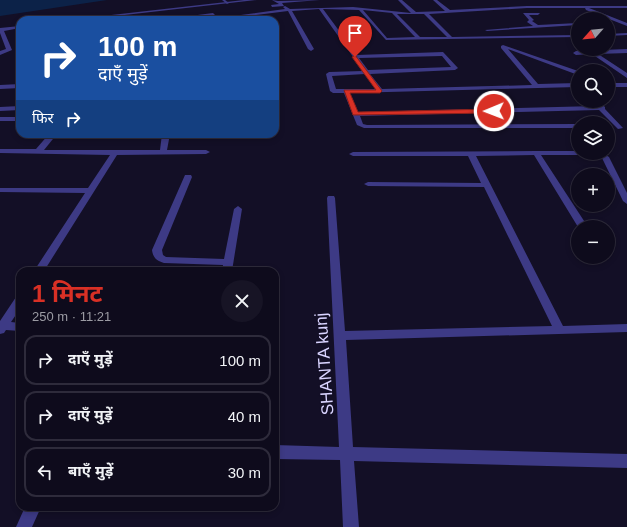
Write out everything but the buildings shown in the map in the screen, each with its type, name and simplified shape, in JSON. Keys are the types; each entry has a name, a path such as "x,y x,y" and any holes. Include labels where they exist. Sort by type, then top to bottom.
{"street":[{"path":"103,16 255,0"},
{"path":"276,1 318,0"},
{"path":"400,0 415,14"},
{"path":"435,0 449,12"},
{"path":"276,1 289,10 311,49"},
{"path":"537,1 558,14"},
{"path":"558,2 620,2"},
{"path":"520,4 527,7"},
{"path":"267,7 283,5"},
{"path":"235,16 320,8 327,6 415,14 527,7 627,7"},
{"path":"320,8 380,91"},
{"path":"584,8 595,12"},
{"path":"360,9 385,38 419,39 571,36"},
{"path":"195,16 237,11"},
{"path":"394,12 419,39"},
{"path":"425,13 451,38"},
{"path":"536,26 529,21 532,20 525,14 542,14"},
{"path":"615,20 627,19"},
{"path":"615,20 627,25"},
{"path":"536,86 487,29 571,24"},
{"path":"0,53 9,50 0,30 16,28"},
{"path":"503,46 571,70"},
{"path":"615,52 627,51"},
{"path":"355,57 443,54 455,68 328,75 333,91 571,86"},
{"path":"598,56 627,76"},
{"path":"615,85 627,85"},
{"path":"0,87 16,86"},
{"path":"346,91 360,125 366,127 571,126"},
{"path":"0,109 16,108"},
{"path":"356,114 602,108 624,127"},
{"path":"0,119 16,119"},
{"path":"38,152 50,138"},
{"path":"163,153 165,138"},
{"path":"0,151 115,153 206,152"},
{"path":"42,267 115,153"},
{"path":"536,153 579,220"},
{"path":"353,154 571,153"},
{"path":"470,154 560,330"},
{"path":"606,160 627,201"},
{"path":"188,177 157,250 159,258 164,260 228,266 238,209"},
{"path":"368,184 486,185"},
{"path":"0,190 91,191"},
{"name":"SHANTA kunj","path":"331,198 352,527"},
{"path":"1,328 16,306"},
{"path":"1,328 16,327"},
{"path":"340,336 627,328"},
{"path":"279,452 627,461"},
{"path":"24,527 31,511"}],"lane":[{"path":"223,0 228,4"}],"water":[{"path":"0,0 107,0 0,16"}],"route":[{"path":"355,57 380,91 346,91 356,114 494,111"}]}
